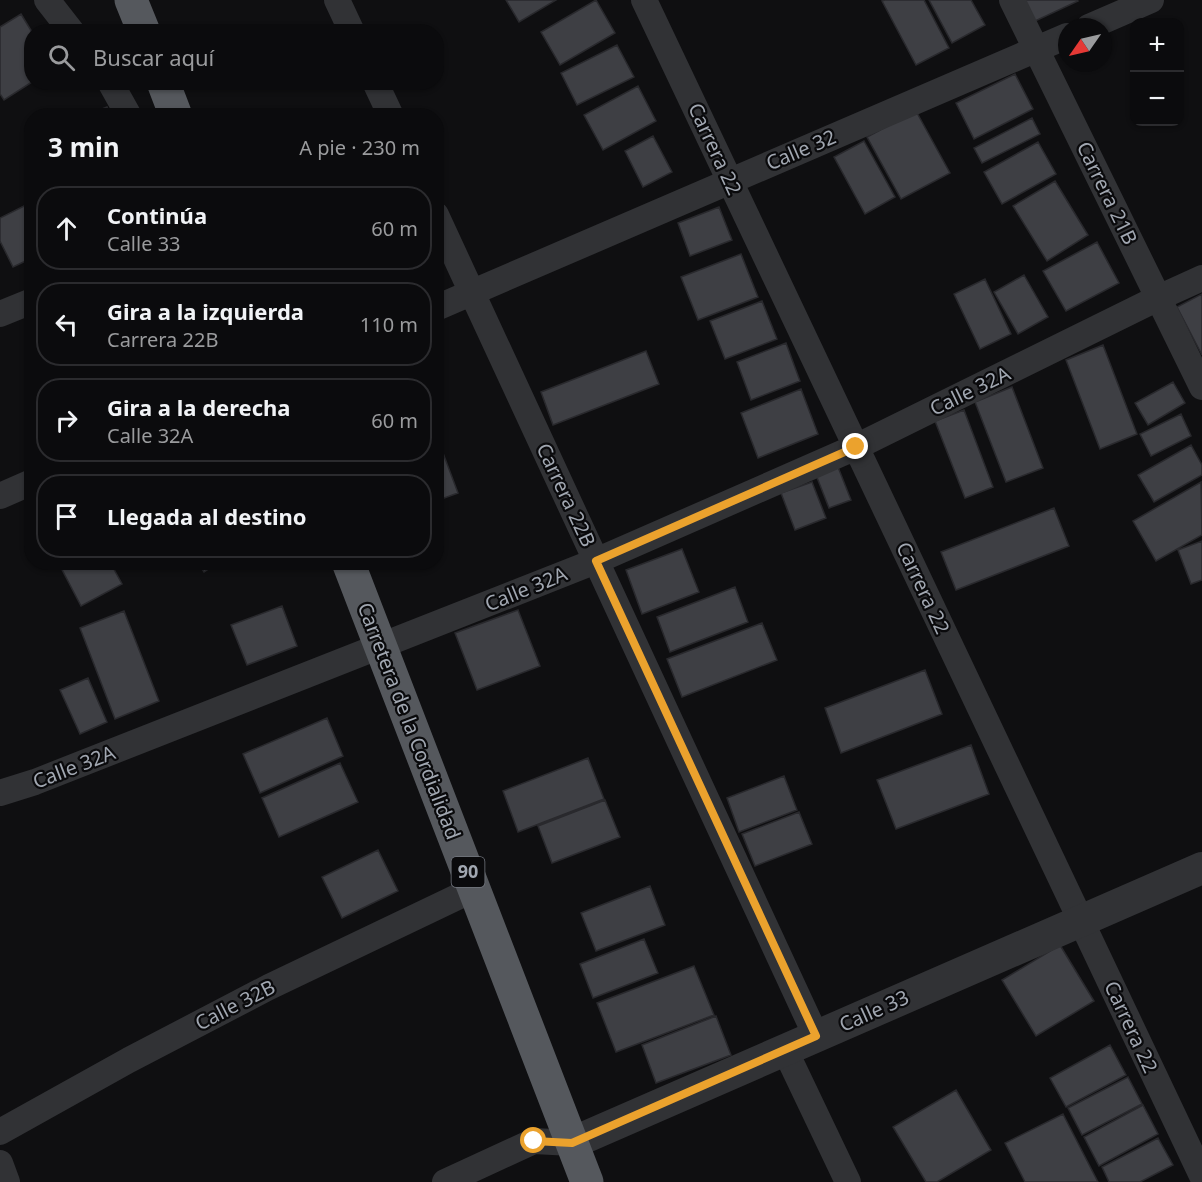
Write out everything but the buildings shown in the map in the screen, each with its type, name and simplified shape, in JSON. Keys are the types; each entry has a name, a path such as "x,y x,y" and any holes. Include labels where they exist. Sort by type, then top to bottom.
{"highway":[{"path":"131,0 141,24"},
{"path":"166,90 173,108"},
{"name":"Carretera de la Cordialidad","path":"351,570 587,1182"}],"street":[{"path":"47,0 66,24"},
{"path":"337,0 348,24"},
{"name":"Carrera 22","path":"644,0 1202,1176"},
{"name":"Carrera 21B","path":"1012,0 1202,387"},
{"path":"1110,18 1151,0"},
{"name":"Calle 32","path":"444,304 1058,40"},
{"path":"114,90 125,108"},
{"path":"379,90 387,108"},
{"name":"Carrera 22B","path":"444,231 816,1036"},
{"name":"Calle 32A","path":"0,793 35,782 596,561 856,447 1202,278"},
{"path":"0,314 24,304"},
{"path":"0,496 24,486"},
{"name":"Calle 33","path":"445,1182 534,1141 572,1143 1202,868"},
{"name":"Calle 32B","path":"0,1132 129,1060 268,987 474,889"},
{"path":"786,1050 848,1182"},
{"path":"0,1163 7,1182"}],"route":[{"path":"534,1141 572,1143 816,1036 596,561 856,447"}]}
